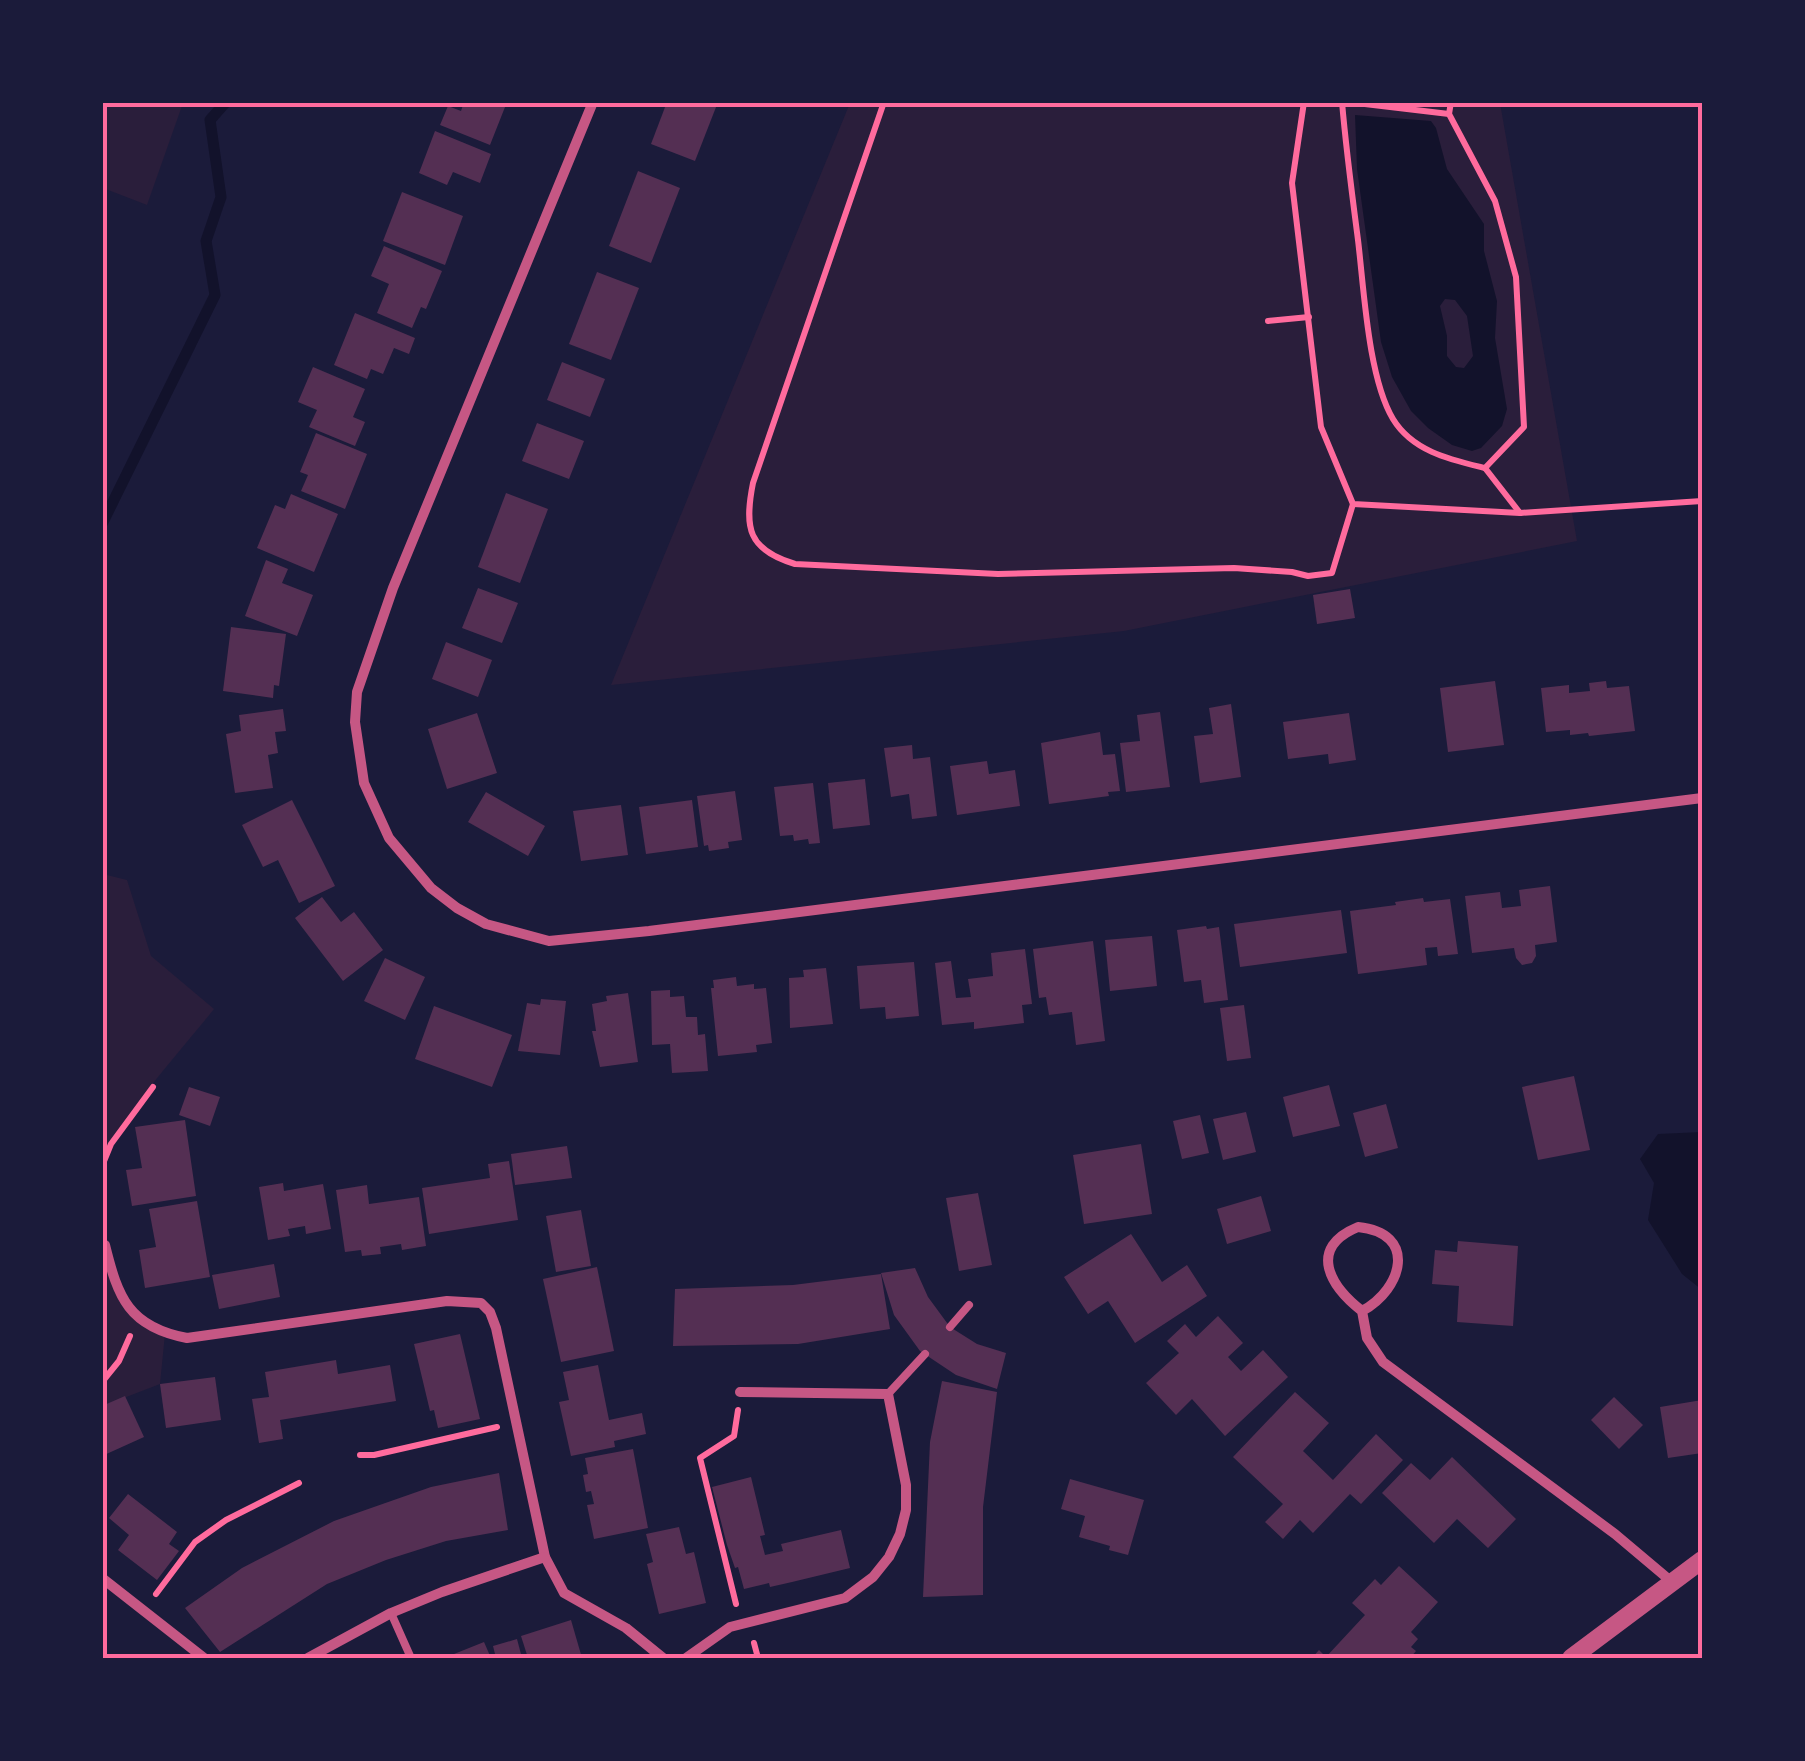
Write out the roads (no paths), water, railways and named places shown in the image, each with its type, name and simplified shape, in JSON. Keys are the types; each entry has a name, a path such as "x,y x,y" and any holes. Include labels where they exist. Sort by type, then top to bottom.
{"street":[{"path":"593,102 393,588 357,692 357,753 374,811 408,865 457,908 486,924 548,940 668,929 1702,798"},
{"path":"1362,1311 1374,1305 1392,1286 1399,1262 1390,1240 1381,1232 1358,1227 1338,1240 1328,1263 1329,1273 1338,1292 1362,1311 1367,1338 1383,1362 1615,1534 1672,1582"},
{"path":"105,1245 116,1289 140,1318 164,1334 205,1337 447,1301 480,1303 490,1312 496,1328 545,1558 564,1594 626,1628 663,1658"},
{"path":"686,1658 730,1627 845,1598 873,1577 889,1557 906,1510 906,1485 888,1394 740,1392"},
{"path":"308,1658 391,1613 545,1558"},
{"path":"1571,1658 1702,1560"},
{"path":"102,1578 204,1658"}],"lane":[{"path":"950,1327 969,1306"},
{"path":"888,1394 925,1354"},
{"path":"391,1613 411,1658"}],"waterway":[{"path":"102,524 215,295 206,241 221,197 210,120 226,102"}]}
